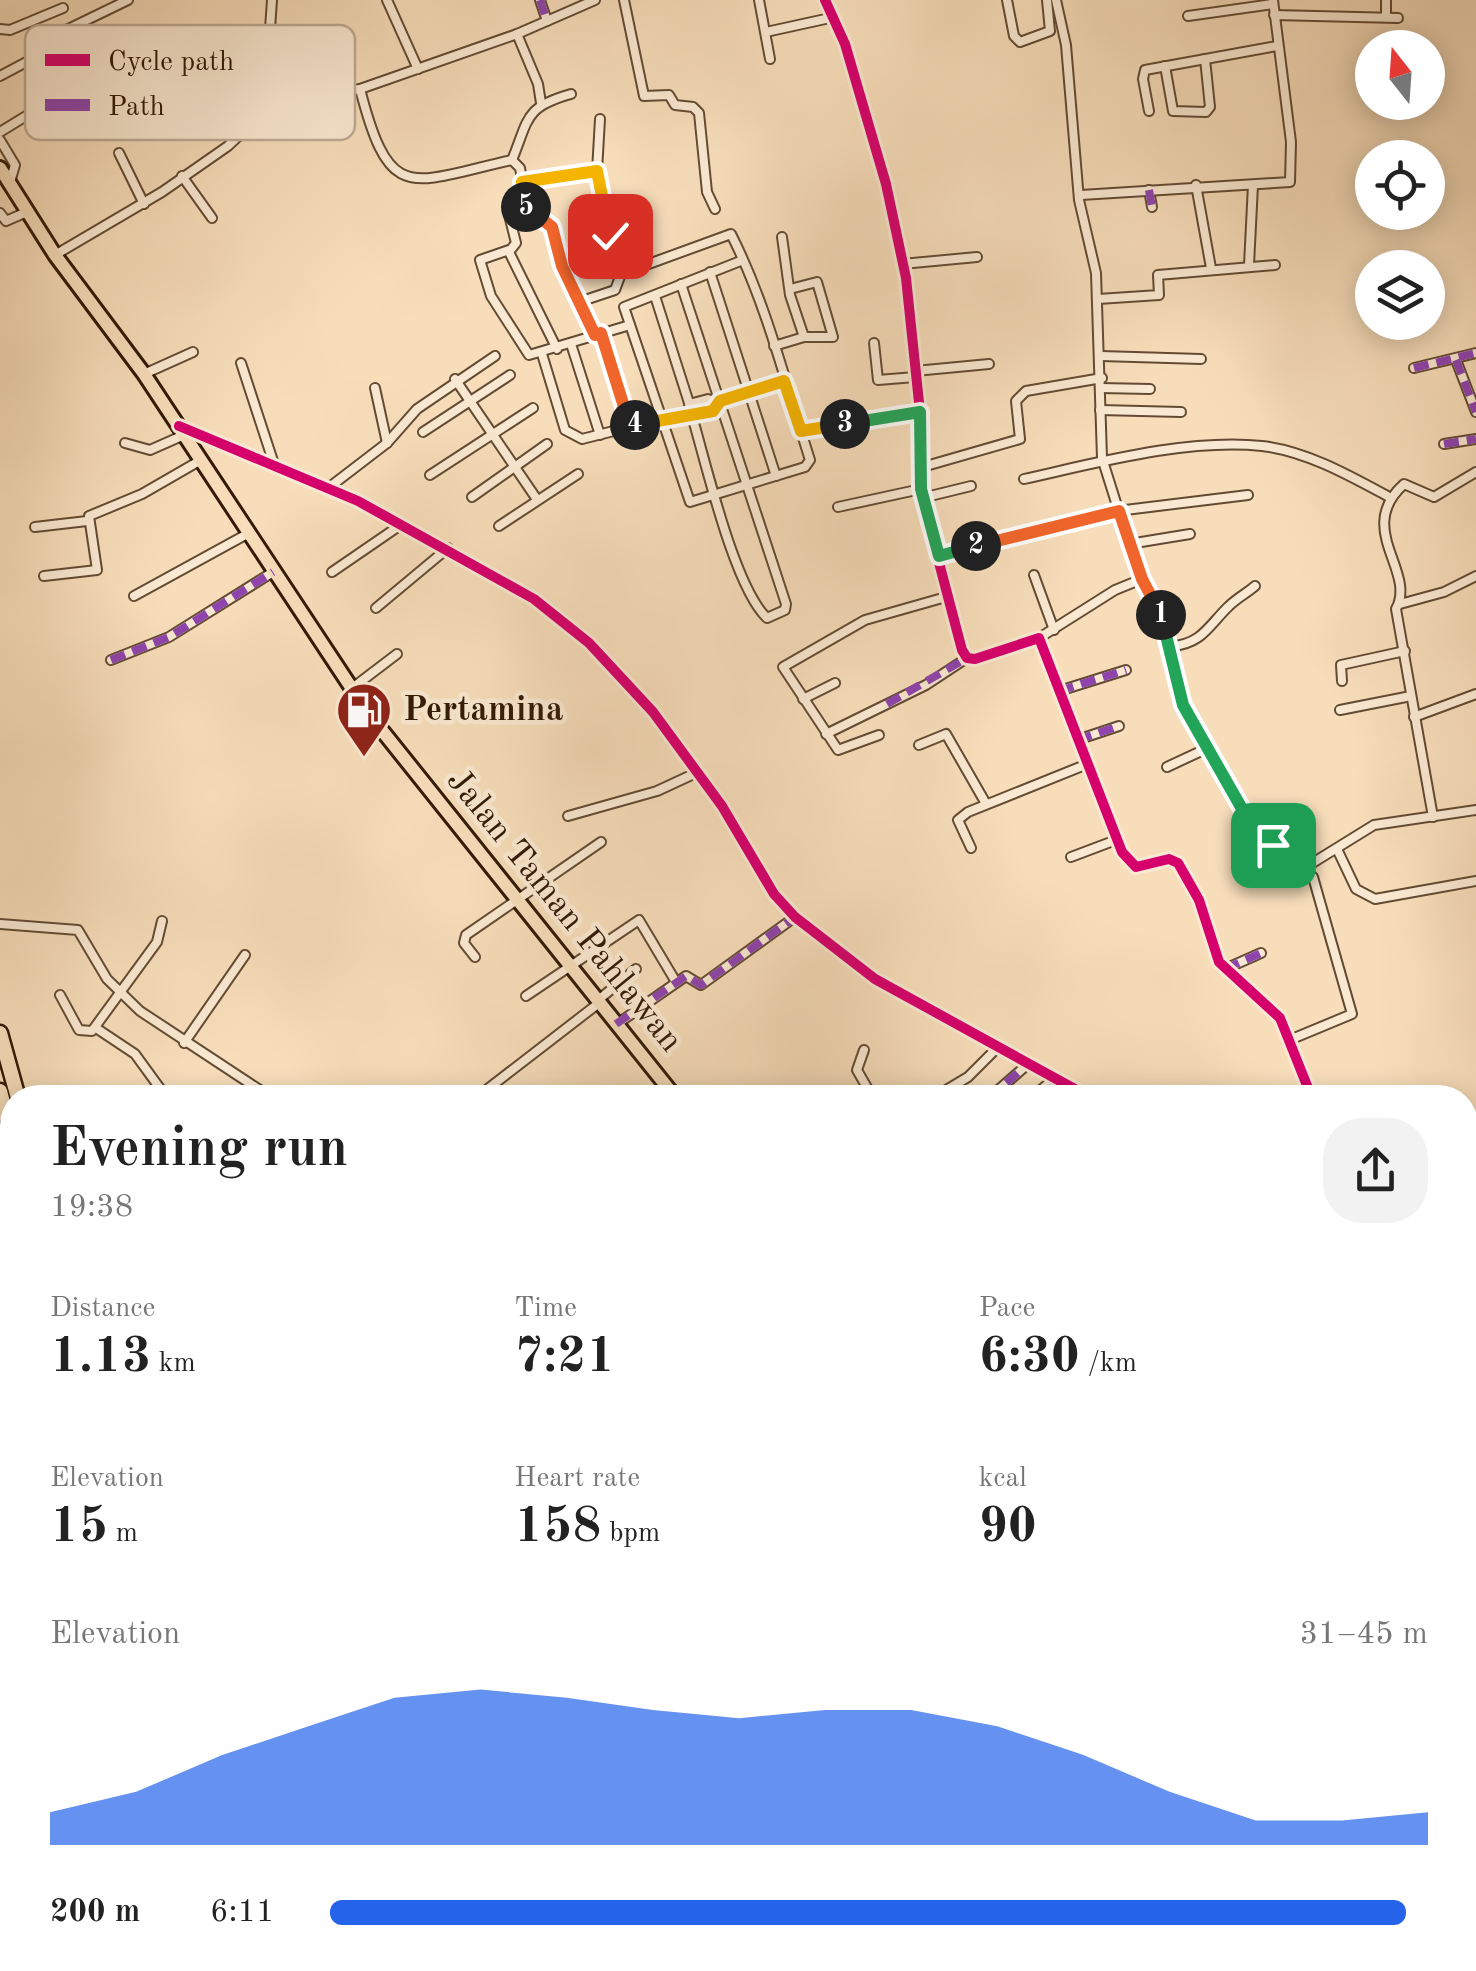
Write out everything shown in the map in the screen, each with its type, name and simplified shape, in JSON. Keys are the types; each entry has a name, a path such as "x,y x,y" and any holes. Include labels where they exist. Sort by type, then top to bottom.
{"highway":[{"path":"0,1033 14,1085"}],"main road":[{"name":"Jalan Taman Pahlawan","path":"0,168 55,255 182,430 351,689 665,1085"}],"street":[{"path":"77,25 128,0"},
{"path":"270,25 272,0"},
{"path":"387,0 418,69"},
{"path":"540,0 547,21"},
{"path":"355,90 517,34 595,0"},
{"path":"624,0 644,96 669,95 675,105 697,109 707,192 715,209"},
{"path":"760,0 770,59"},
{"path":"825,0 868,119 902,264 920,412 922,493 946,596 968,658"},
{"path":"1006,0 1014,36 1020,42 1051,30 1047,0"},
{"path":"1056,0 1066,46 1081,195 1098,299 1102,458 1142,579 1172,646 1183,705 1248,817 1280,851 1306,868 1316,884 1352,1014 1287,1041"},
{"path":"1386,0 1386,17"},
{"path":"1081,195 1291,181 1291,142 1273,2 1188,16"},
{"path":"0,28 16,28 63,8"},
{"path":"1274,16 1398,18"},
{"path":"766,32 830,18"},
{"path":"517,34 538,84 540,102"},
{"path":"1149,111 1143,73 1277,46"},
{"path":"1165,66 1173,112 1206,112 1210,107 1205,59"},
{"path":"0,76 25,63"},
{"path":"360,89 378,149 388,167 402,176 430,178 512,160 518,162 527,208 552,227 562,266 598,334 630,426"},
{"path":"512,160 528,119 540,102 571,94"},
{"path":"0,132 25,117"},
{"path":"600,118 597,171 610,236"},
{"path":"0,140 15,166 10,182"},
{"path":"55,255 144,204 234,140"},
{"path":"119,153 144,204"},
{"path":"522,182 597,171"},
{"path":"182,176 212,218"},
{"path":"1196,185 1211,268"},
{"path":"1249,265 1254,185"},
{"path":"1149,190 1152,206"},
{"path":"527,208 509,215 516,244 480,258 488,288 526,353 542,354 630,324"},
{"path":"0,214 6,221 30,211"},
{"path":"582,300 614,291 621,274 731,234 743,260 774,346 809,464 690,502 624,306 743,260"},
{"path":"782,237 790,289 804,337"},
{"path":"508,250 557,349"},
{"path":"902,264 977,257"},
{"path":"1098,299 1160,295 1158,274 1275,266"},
{"path":"710,272 776,476"},
{"path":"774,346 804,337 819,340 834,335 816,282 790,289"},
{"path":"655,296 716,494 748,585 767,618 786,606 681,284"},
{"path":"874,342 878,380 989,364"},
{"path":"572,344 600,435"},
{"path":"144,374 194,352"},
{"path":"1414,368 1476,352"},
{"path":"542,354 564,430 582,439 690,411 708,399 718,402 784,381"},
{"path":"327,489 387,443 418,408 495,356"},
{"path":"1101,356 1201,359"},
{"path":"1456,360 1476,412"},
{"path":"241,363 274,464"},
{"path":"423,432 468,399 510,376"},
{"path":"455,380 536,498"},
{"path":"919,468 1020,439 1016,400 1026,391 1101,383 1150,390"},
{"path":"375,388 387,443"},
{"path":"430,475 533,408"},
{"path":"1100,410 1181,412"},
{"path":"801,431 920,412"},
{"path":"126,443 150,450 182,430 208,438 402,524 534,599 589,643 654,712 698,772 774,894 796,917 866,973 1067,1085"},
{"path":"44,576 100,568 89,516 127,501 198,456 208,438"},
{"path":"1444,444 1476,439"},
{"path":"472,497 547,444"},
{"path":"1024,479 1102,458 1265,446 1346,474 1392,498"},
{"path":"1400,604 1400,590 1383,536 1392,498 1409,484 1434,497 1476,472"},
{"path":"498,526 578,474"},
{"path":"838,507 972,486"},
{"path":"939,556 1119,511 1248,495"},
{"path":"35,526 87,521"},
{"path":"332,572 402,524"},
{"path":"134,596 248,533"},
{"path":"1129,544 1190,534"},
{"path":"376,608 448,548"},
{"path":"110,660 168,637 274,572"},
{"path":"1034,575 1054,630"},
{"path":"1433,817 1396,608 1476,576"},
{"path":"826,734 926,684 968,658 1038,638 1114,590 1142,579"},
{"path":"1172,646 1188,645 1204,635 1234,601 1255,586"},
{"path":"879,735 840,750 783,668 865,620 946,596"},
{"path":"1038,638 1116,840 1136,867 1169,859 1178,863 1199,900 1212,949 1224,969 1280,1018 1306,1085"},
{"path":"1342,681 1340,665 1405,652"},
{"path":"351,689 397,654"},
{"path":"1059,691 1126,670"},
{"path":"803,699 835,684"},
{"path":"1414,716 1476,694"},
{"path":"1340,710 1411,696"},
{"path":"1076,740 1119,726"},
{"path":"919,744 946,734 985,802"},
{"path":"1167,767 1210,747"},
{"path":"971,848 958,820 985,802 1085,765"},
{"path":"568,816 657,791 698,772"},
{"path":"1306,868 1374,825 1476,810"},
{"path":"1070,857 1116,840"},
{"path":"474,957 464,943 466,935 514,898 600,842"},
{"path":"1338,849 1356,889 1374,899 1476,881"},
{"path":"616,1024 688,976 701,985 796,917"},
{"path":"526,996 639,920 676,982"},
{"path":"60,995 79,1030 88,1033 96,1028 157,942 162,921"},
{"path":"0,924 78,930 98,966 120,993 184,1043 251,1085"},
{"path":"1224,969 1261,953"},
{"path":"184,1043 246,955"},
{"path":"491,1085 636,969"},
{"path":"96,1028 150,1070 159,1085"},
{"path":"956,1085 998,1047"},
{"path":"864,1050 858,1070 866,1085"},
{"path":"1004,1085 1028,1064"},
{"path":"1046,1085 1054,1078"}],"marked path":[{"path":"540,0 547,21"},
{"path":"1149,190 1152,207"},
{"path":"1414,368 1476,353"},
{"path":"1456,360 1476,412"},
{"path":"1444,444 1476,439"},
{"path":"939,556 1119,511"},
{"path":"111,660 169,637 273,572"},
{"path":"887,704 967,658"},
{"path":"1059,691 1126,670"},
{"path":"1077,740 1119,726"},
{"path":"616,1024 686,976 701,985 795,917"},
{"path":"1225,969 1261,953"},
{"path":"1004,1085 1028,1064"},
{"path":"1047,1085 1055,1078"}],"cycle path":[{"path":"825,0 845,44 886,184 906,278 920,412 922,498 962,650 967,658 975,659 1039,638 1122,852 1136,867 1169,859 1178,863 1199,900 1219,962 1280,1018 1307,1085"},
{"path":"179,426 358,501 534,599 589,643 653,712 722,806 774,894 795,917 875,979 1067,1085"}],"place":[{"name":"Pertamina","path":"364,759"}],"route":[{"path":"610,236 597,171 522,182 527,208 552,227 562,266 582,300 595,335 601,333 630,426 690,412 692,416 713,411 720,401 784,381 794,420 801,431 920,412 921,489 939,556 1119,511 1142,579 1163,618 1183,705 1241,807 1273,845"}]}
